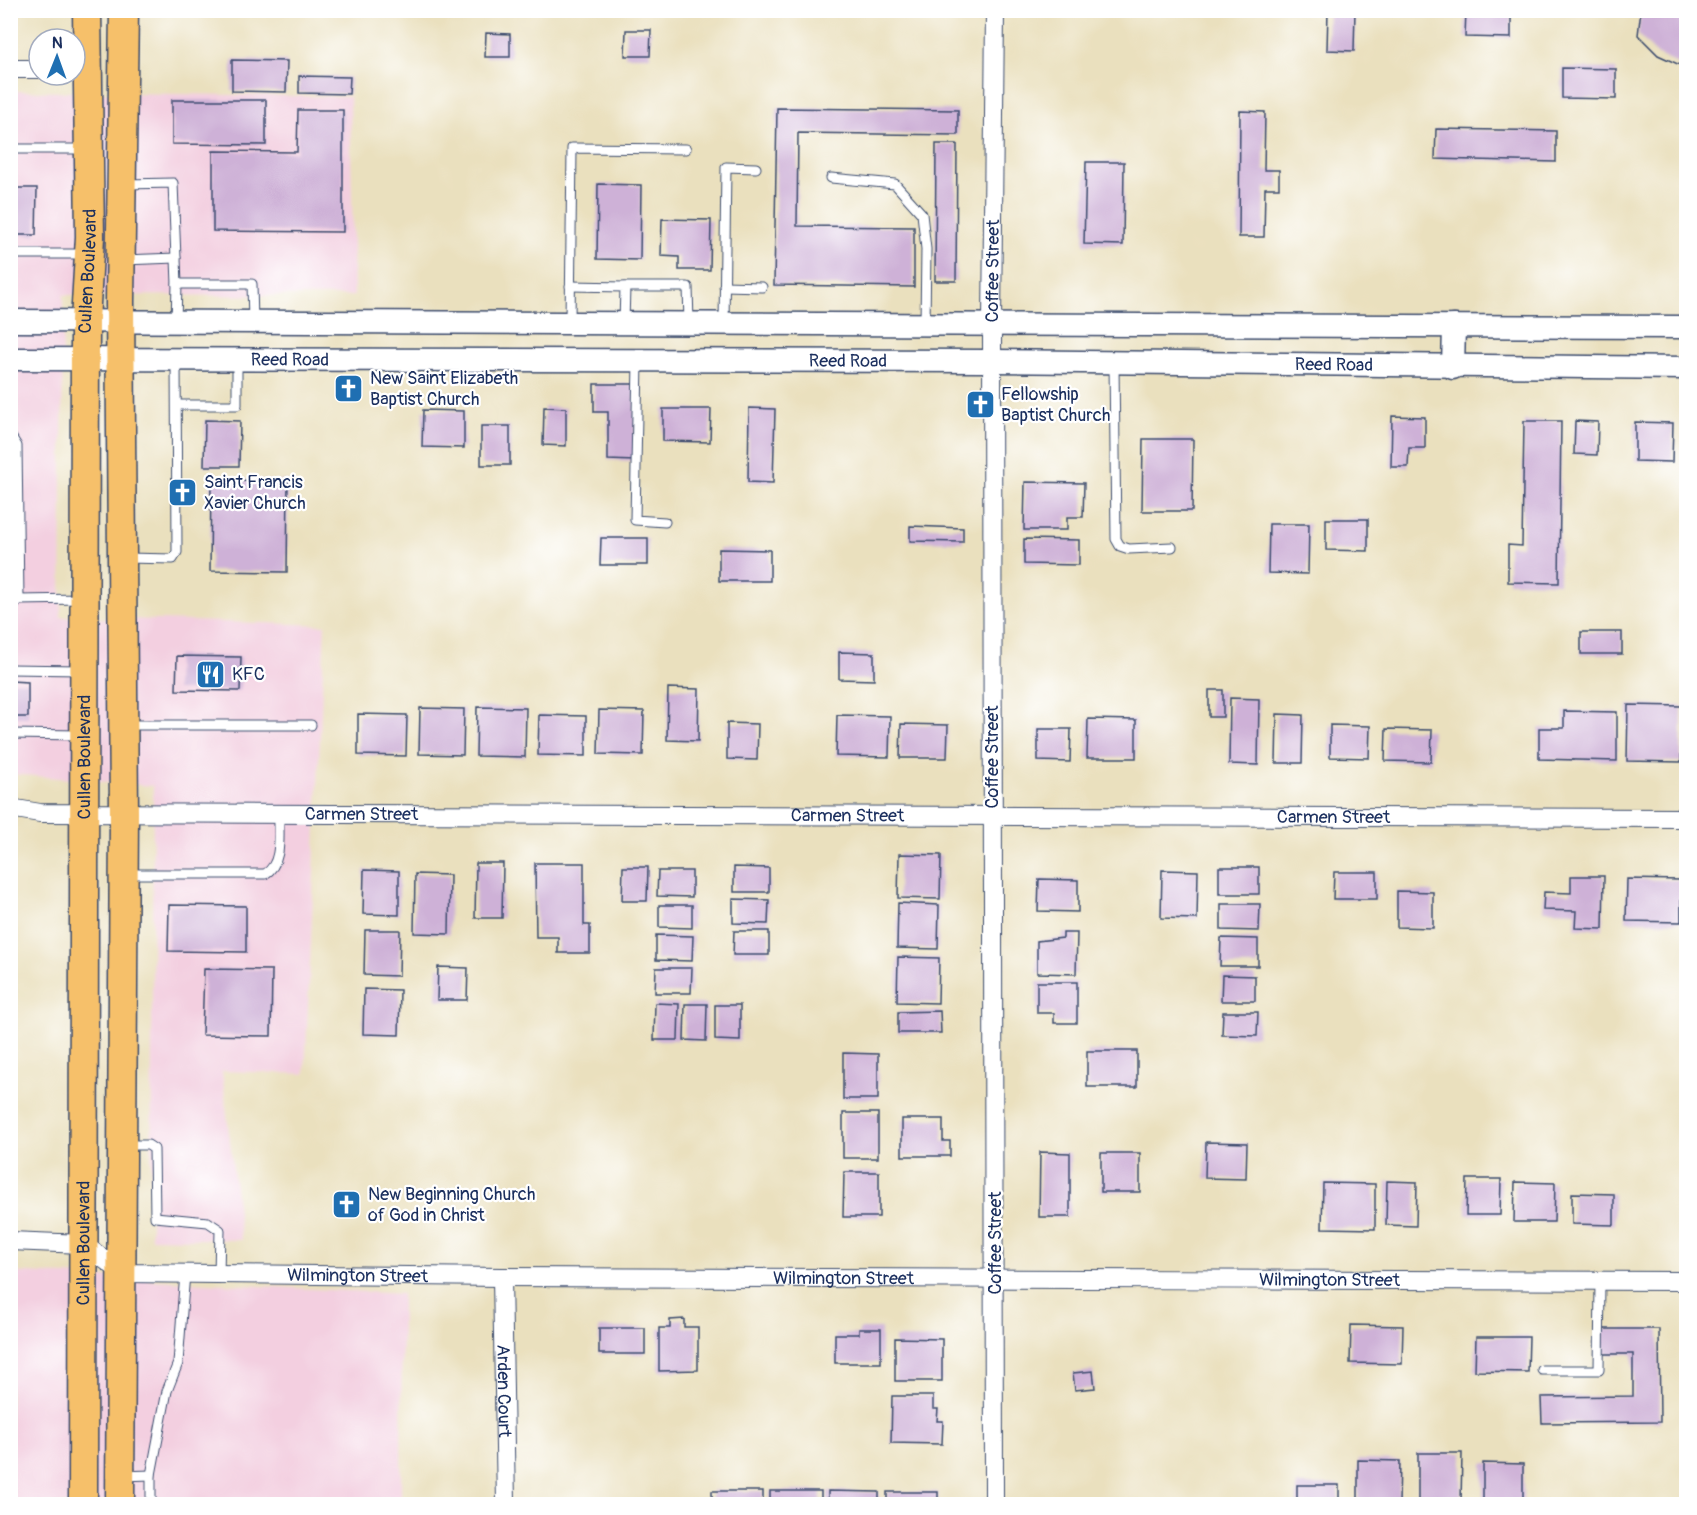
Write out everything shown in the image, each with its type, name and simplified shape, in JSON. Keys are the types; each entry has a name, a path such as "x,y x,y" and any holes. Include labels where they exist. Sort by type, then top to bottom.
{"main road":[{"name":"Cullen Boulevard","path":"86,27 87,10"},
{"name":"Cullen Boulevard","path":"120,1504 123,1273 124,726 120,321 124,10"},
{"name":"Cullen Boulevard","path":"83,1504 85,321 89,255 89,149 84,87"}],"street":[{"name":"Coffee Street","path":"994,1504 992,324 995,10"},
{"path":"10,69 27,69"},
{"path":"87,69 123,70"},
{"name":"Reed Road","path":"10,321 1686,327"},
{"path":"474,361 475,324"},
{"path":"1453,368 1454,326"},
{"name":"Reed Road","path":"10,359 992,361 1453,368 1686,368"},
{"name":"Carmen Street","path":"10,808 40,813 1686,818"},
{"path":"10,1241 82,1244 123,1273"},
{"name":"Wilmington Street","path":"123,1273 502,1277 1686,1281"},
{"name":"Arden Court","path":"502,1277 506,1504"}],"lane":[{"path":"570,324 572,148 686,149"},
{"path":"10,149 89,149"},
{"path":"724,324 726,167 756,168"},
{"path":"831,178 895,184 922,214 926,249 925,324"},
{"path":"122,184 173,183 177,284 176,322"},
{"path":"10,254 89,255"},
{"path":"121,261 176,258"},
{"path":"177,284 252,284 254,322"},
{"path":"570,286 688,287 689,324"},
{"path":"724,286 762,287"},
{"path":"624,324 625,287"},
{"path":"122,558 173,559 177,552 176,360"},
{"path":"177,405 237,405 237,360"},
{"path":"638,361 635,520 665,522"},
{"path":"1114,363 1116,539 1120,546 1129,549 1172,547"},
{"path":"10,435 17,447 19,600"},
{"path":"10,609 19,600 85,599"},
{"path":"10,669 85,670"},
{"path":"124,726 311,725"},
{"path":"10,734 85,735"},
{"path":"124,873 265,874 273,869 278,856 279,812"},
{"path":"123,1144 148,1145 154,1149 155,1217 208,1222 220,1230 219,1274"},
{"path":"151,1504 151,1474 167,1391 178,1364 185,1274"},
{"path":"1542,1370 1599,1370 1600,1281"},
{"path":"120,1477 151,1474"}],"shaded area":[{"path":"10,91 350,97 354,296 63,295 61,617 325,625 305,1074 222,1071 241,1240 151,1238 153,786 11,774"},
{"path":"10,1272 402,1294 401,1504 11,1504"}],"building":[{"path":"1328,10 1355,10 1354,51 1327,50"},
{"path":"1466,10 1511,10 1511,38 1465,37"},
{"path":"1641,10 1686,10 1686,64 1682,66 1658,55 1638,35"},
{"path":"626,30 651,30 650,56 625,56"},
{"path":"486,33 510,34 510,57 485,57"},
{"path":"232,60 287,61 286,92 232,91"},
{"path":"1562,68 1616,69 1616,99 1562,98"},
{"path":"299,76 350,77 349,94 299,93"},
{"path":"172,100 266,100 266,145 172,144"},
{"path":"777,108 958,110 958,135 798,133 797,226 914,227 914,287 774,285"},
{"path":"298,110 343,110 343,232 213,231 213,151 297,152"},
{"path":"1240,111 1265,112 1264,170 1279,170 1279,188 1265,188 1264,237 1239,237"},
{"path":"1436,129 1556,131 1556,162 1435,159"},
{"path":"936,144 957,144 956,281 935,281"},
{"path":"1086,162 1124,162 1123,245 1084,244"},
{"path":"598,184 641,185 640,260 597,259"},
{"path":"10,188 37,188 36,235 10,235"},
{"path":"662,219 711,220 710,270 679,270 679,257 661,256"},
{"path":"594,384 635,384 635,461 608,460 608,412 594,412"},
{"path":"544,407 566,408 566,446 543,445"},
{"path":"749,408 775,409 773,483 748,482"},
{"path":"663,409 711,409 710,442 663,441"},
{"path":"423,410 464,411 464,448 422,447"},
{"path":"1392,416 1425,417 1425,448 1409,448 1408,467 1391,467"},
{"path":"205,420 240,421 239,466 204,466"},
{"path":"1524,421 1561,421 1559,583 1508,582 1508,545 1522,546"},
{"path":"1575,421 1598,422 1597,455 1574,454"},
{"path":"1635,422 1673,423 1672,462 1635,461"},
{"path":"481,426 510,426 510,465 481,465"},
{"path":"1143,439 1193,439 1192,511 1142,511"},
{"path":"211,480 288,481 287,572 210,571"},
{"path":"1025,482 1084,483 1083,517 1067,517 1067,530 1024,530"},
{"path":"1326,519 1368,519 1368,551 1326,550"},
{"path":"1269,524 1309,524 1308,574 1268,573"},
{"path":"910,526 963,528 963,542 910,541"},
{"path":"601,538 648,538 648,565 600,565"},
{"path":"1024,539 1079,540 1079,565 1024,564"},
{"path":"719,549 770,550 770,581 719,581"},
{"path":"1581,632 1622,632 1622,654 1581,654"},
{"path":"839,652 874,653 874,680 839,679"},
{"path":"177,656 241,657 240,691 176,690"},
{"path":"10,681 28,682 28,717 10,717"},
{"path":"668,688 699,689 698,741 667,740"},
{"path":"1209,690 1223,690 1223,717 1209,717"},
{"path":"1230,698 1259,699 1258,765 1229,764"},
{"path":"1628,705 1682,706 1681,762 1627,761"},
{"path":"477,707 526,708 525,757 476,756"},
{"path":"420,708 464,709 463,755 419,754"},
{"path":"599,710 644,711 643,755 598,754"},
{"path":"1564,711 1617,712 1617,761 1539,759 1539,728 1564,728"},
{"path":"358,714 407,715 406,756 358,755"},
{"path":"1277,714 1303,715 1302,763 1276,763"},
{"path":"539,715 586,716 586,756 538,755"},
{"path":"837,715 890,716 889,757 836,756"},
{"path":"1088,719 1136,720 1136,758 1087,758"},
{"path":"727,723 758,724 757,760 727,759"},
{"path":"901,724 948,725 947,758 900,758"},
{"path":"1330,725 1370,726 1369,758 1330,757"},
{"path":"1038,729 1071,729 1070,762 1038,761"},
{"path":"1386,729 1432,730 1431,762 1385,761"},
{"path":"899,854 941,855 940,899 898,898"},
{"path":"476,863 503,863 502,918 475,918"},
{"path":"535,863 584,863 584,925 590,925 590,953 558,953 558,937 536,937"},
{"path":"623,867 648,867 647,901 622,901"},
{"path":"734,867 769,868 769,892 734,892"},
{"path":"1219,867 1259,867 1259,894 1219,894"},
{"path":"364,870 399,871 399,915 363,914"},
{"path":"1162,870 1198,871 1197,919 1161,918"},
{"path":"658,871 692,871 692,897 657,896"},
{"path":"1334,872 1377,872 1377,899 1333,899"},
{"path":"415,874 450,875 449,934 414,933"},
{"path":"1571,876 1604,876 1603,929 1575,928 1576,911 1543,910 1544,892 1571,893"},
{"path":"1039,879 1078,880 1078,912 1038,911"},
{"path":"1627,879 1681,880 1681,922 1626,921"},
{"path":"1397,891 1433,892 1433,928 1397,927"},
{"path":"733,899 769,900 768,924 733,923"},
{"path":"898,903 939,905 938,949 897,948"},
{"path":"1221,904 1260,904 1259,931 1221,930"},
{"path":"169,905 246,906 246,952 168,951"},
{"path":"659,905 692,905 692,928 659,927"},
{"path":"365,930 400,930 399,976 364,975"},
{"path":"734,931 769,931 769,955 733,955"},
{"path":"1063,933 1077,933 1076,974 1037,973 1037,941 1063,938"},
{"path":"656,935 693,936 692,961 656,960"},
{"path":"1221,938 1258,939 1258,966 1220,966"},
{"path":"898,957 939,958 938,1003 897,1002"},
{"path":"438,967 468,968 467,1000 437,1000"},
{"path":"656,968 692,968 691,993 655,993"},
{"path":"204,969 272,970 271,1036 202,1035"},
{"path":"1222,975 1255,976 1255,1001 1221,1001"},
{"path":"1037,982 1077,982 1077,1023 1054,1023 1054,1013 1037,1013"},
{"path":"364,989 400,990 399,1035 363,1034"},
{"path":"655,1003 679,1004 678,1040 654,1040"},
{"path":"685,1004 707,1004 706,1041 684,1040"},
{"path":"715,1005 740,1005 740,1041 715,1040"},
{"path":"940,1011 941,1033 898,1033 898,1012"},
{"path":"1223,1012 1258,1012 1257,1036 1222,1035"},
{"path":"1087,1051 1137,1051 1137,1087 1087,1087"},
{"path":"843,1053 878,1054 878,1099 843,1099"},
{"path":"843,1113 878,1113 878,1158 843,1158"},
{"path":"902,1119 943,1119 943,1141 950,1141 950,1156 902,1156"},
{"path":"1206,1142 1247,1143 1246,1179 1205,1178"},
{"path":"1040,1152 1070,1153 1070,1217 1039,1217"},
{"path":"1101,1153 1140,1153 1140,1192 1101,1192"},
{"path":"844,1172 879,1172 879,1217 843,1217"},
{"path":"1685,1175 1686,1219 1683,1219"},
{"path":"1467,1179 1501,1179 1500,1215 1466,1215"},
{"path":"1387,1181 1417,1182 1416,1226 1386,1225"},
{"path":"1515,1182 1555,1183 1554,1222 1514,1222"},
{"path":"1323,1183 1375,1184 1375,1229 1322,1228"},
{"path":"1572,1193 1614,1194 1614,1225 1572,1224"},
{"path":"684,1319 684,1327 698,1327 698,1370 659,1371 659,1328 670,1328 670,1320"},
{"path":"1351,1325 1403,1326 1402,1364 1350,1363"},
{"path":"599,1328 645,1328 645,1354 599,1354"},
{"path":"859,1329 881,1329 881,1363 835,1363 835,1334 859,1334"},
{"path":"1602,1329 1659,1329 1660,1422 1542,1423 1541,1397 1633,1396 1633,1354 1602,1354"},
{"path":"1476,1337 1529,1337 1528,1372 1475,1371"},
{"path":"895,1338 942,1339 942,1381 895,1381"},
{"path":"1093,1371 1095,1388 1075,1390 1073,1373"},
{"path":"892,1396 933,1396 933,1409 938,1409 937,1421 943,1421 942,1444 891,1443"},
{"path":"1418,1453 1462,1453 1461,1502 1418,1504"},
{"path":"1358,1460 1400,1461 1399,1504 1358,1504"},
{"path":"1483,1463 1523,1464 1523,1504 1483,1504"},
{"path":"1297,1485 1339,1485 1339,1504 1297,1504"},
{"path":"712,1491 763,1491 763,1504 712,1504"},
{"path":"770,1491 821,1491 821,1504 770,1504"},
{"path":"828,1491 879,1492 879,1504 828,1504"},
{"path":"887,1492 938,1492 938,1504 887,1504"}],"place":[{"name":"New Saint Elizabeth Baptist Church","path":"349,388"},
{"name":"Fellowship Baptist Church","path":"980,404"},
{"name":"Saint Francis Xavier Church","path":"183,492"},
{"name":"KFC","path":"211,674"},
{"name":"New Beginning Church of God in Christ","path":"347,1204"}]}
